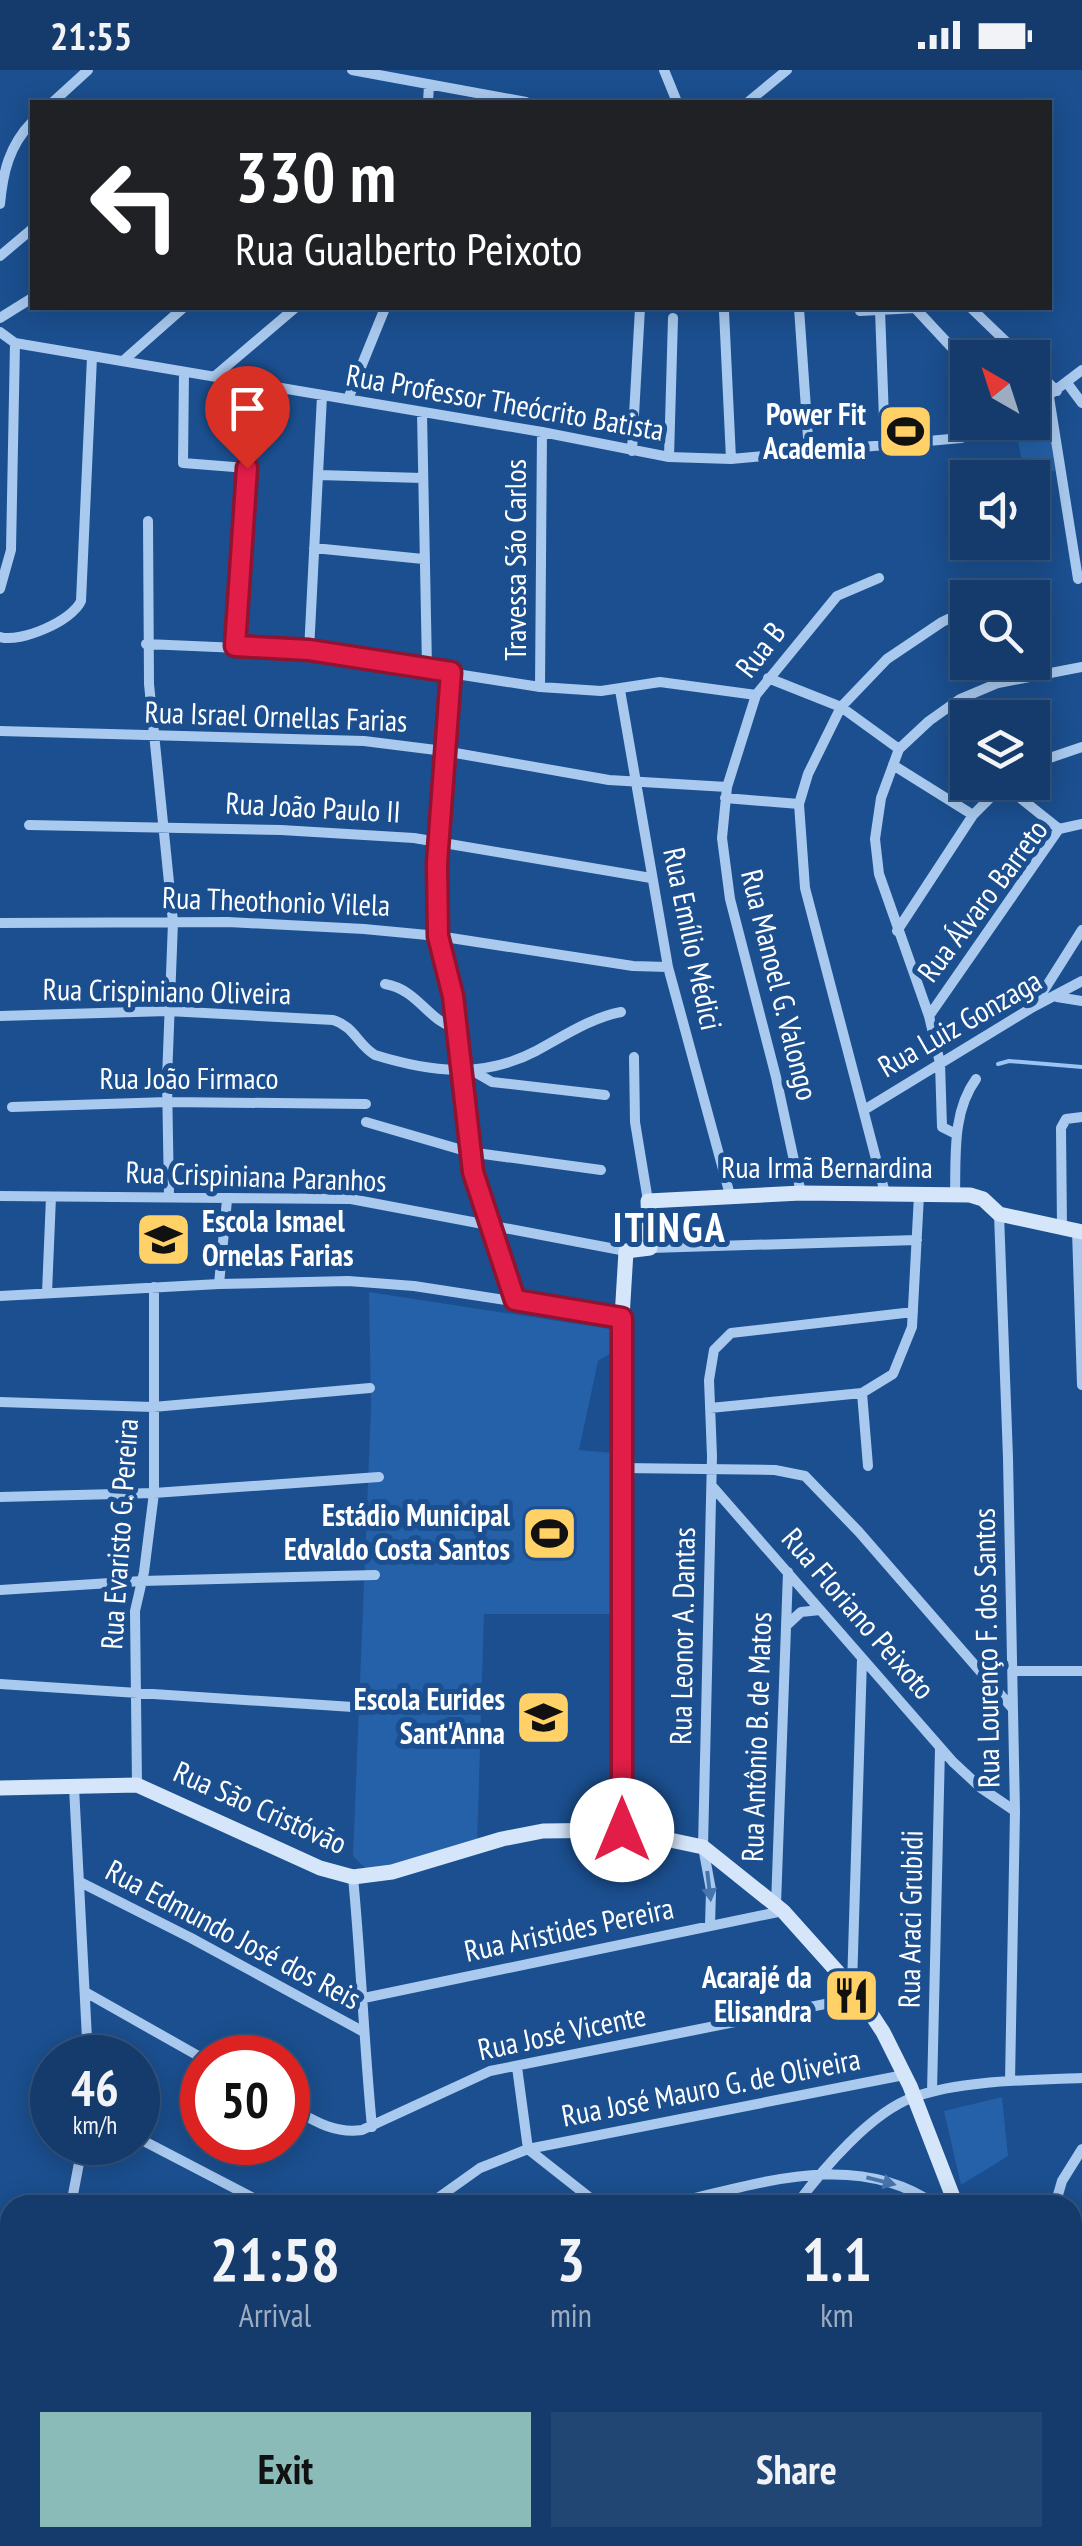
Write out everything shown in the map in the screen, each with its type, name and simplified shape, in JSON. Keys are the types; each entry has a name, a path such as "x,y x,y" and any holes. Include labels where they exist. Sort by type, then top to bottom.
{"main road":[{"name":"Rua Irmã Bernardina","path":"648,1201 801,1193 977,1196 999,1214 1074,1230"},
{"path":"622,1830 622,1318 626,1251 650,1248 648,1201"},
{"name":"Rua São Cristóvão","path":"0,1788 136,1785 320,1868 353,1877 392,1872 524,1834 622,1830 703,1847 780,1908 856,1991 884,2032 952,2195"}],"street":[{"path":"56,100 88,70"},
{"path":"352,70 515,100"},
{"path":"664,70 676,100"},
{"path":"750,100 787,70"},
{"path":"428,100 429,85"},
{"path":"0,204 11,150 30,125"},
{"path":"0,256 30,231"},
{"path":"0,318 30,299"},
{"path":"122,361 182,310"},
{"path":"214,376 294,310"},
{"path":"348,399 384,310"},
{"path":"632,451 640,310"},
{"path":"799,310 809,452"},
{"path":"860,312 880,310 886,446"},
{"path":"917,310 950,345"},
{"path":"973,310 1004,340"},
{"path":"724,311 731,459"},
{"path":"669,458 673,318"},
{"name":"Rua Professor Theócrito Batista","path":"0,332 15,343 542,432 669,458 731,459 950,439"},
{"path":"0,588 11,550 15,343"},
{"path":"0,637 11,640 67,618 81,601 92,357"},
{"path":"1050,396 1082,370"},
{"path":"184,372 184,464 247,468"},
{"path":"235,646 252,382"},
{"path":"1067,383 1082,403"},
{"path":"1050,390 1077,541 1078,579"},
{"path":"309,650 322,396"},
{"path":"422,413 427,667"},
{"name":"Travessa Sáo Carlos","path":"540,688 542,432"},
{"path":"319,475 422,478"},
{"path":"148,521 146,644 152,738 174,922 168,1011 169,1196"},
{"path":"314,548 423,559"},
{"name":"Rua B","path":"726,793 756,695 768,678 837,596 879,578"},
{"path":"885,1193 805,888 799,804 808,774 841,707 887,659 950,619"},
{"path":"146,644 309,650 540,688 620,690 660,682 756,695"},
{"path":"956,1134 942,1126 940,1063 929,1016 879,874 877,814 899,749 929,720 971,693 998,683 1082,667"},
{"path":"451,672 439,842 438,936 468,1072 469,1152 487,1223 515,1300"},
{"path":"768,678 841,707 899,749"},
{"name":"Rua Emílio Médici","path":"620,690 668,966 730,1195"},
{"name":"Rua Israel Ornellas Farias","path":"0,730 152,738 330,740 444,751 544,770 799,804"},
{"path":"1050,758 1082,746"},
{"path":"893,765 973,815"},
{"name":"Rua Manoel G. Valongo","path":"726,793 722,838 730,899 801,1193"},
{"path":"898,932 973,815 988,800"},
{"path":"1024,800 1059,829"},
{"name":"Rua Álvaro Barreto","path":"929,1016 1059,829 1082,824"},
{"name":"Rua João Paulo II","path":"29,825 280,830 439,842 650,878"},
{"name":"Rua Theothonio Vilela","path":"0,922 174,922 364,929 438,936 633,966 668,966"},
{"path":"1034,1006 1082,930"},
{"name":"Rua Luiz Gonzaga","path":"864,1110 1082,981"},
{"path":"386,984 402,987 446,1026 458,1028"},
{"path":"1056,996 1082,1001"},
{"name":"Rua Crispiniano Oliveira","path":"0,1016 168,1011 333,1020 350,1028 375,1055 468,1072"},
{"path":"468,1072 517,1060 588,1022 621,1012"},
{"path":"634,1058 635,1122 648,1201"},
{"path":"468,1072 492,1082 605,1096"},
{"path":"955,1195 956,1134 966,1094 976,1079"},
{"name":"Rua João Firmaco","path":"12,1107 168,1102 366,1104"},
{"path":"1082,1117 1063,1122 1074,1230 1082,1385"},
{"path":"366,1122 469,1152 602,1170"},
{"path":"710,1408 862,1393 893,1374 909,1339 914,1312 919,1195"},
{"name":"Rua Crispiniana Paranhos","path":"0,1196 351,1199 626,1251"},
{"path":"47,1293 51,1197"},
{"path":"219,1284 227,1200"},
{"name":"Rua Lourenço F. dos Santos","path":"999,1214 1015,1811 1010,2081"},
{"path":"650,1248 917,1240"},
{"path":"0,1296 219,1284 379,1282 622,1318"},
{"name":"Rua Evaristo G. Pereira","path":"136,1785 135,1611 154,1493 154,1287"},
{"name":"Rua Leonor A. Dantas","path":"710,1926 711,1890 703,1847 714,1350 731,1333 914,1312"},
{"path":"0,1402 154,1407 370,1388"},
{"path":"862,1393 868,1466"},
{"path":"622,1468 796,1473 813,1482 1013,1709"},
{"path":"0,1497 154,1493 380,1478"},
{"name":"Rua Floriano Peixoto","path":"711,1485 940,1747 981,1788 1015,1811"},
{"name":"Rua Antônio B. de Matos","path":"780,1908 788,1572"},
{"path":"0,1590 142,1581 375,1575"},
{"path":"787,1625 800,1612 820,1610"},
{"path":"856,1991 862,1658"},
{"path":"1013,1671 1082,1671"},
{"path":"0,1684 353,1707"},
{"name":"Rua Araci Grubidi","path":"932,2092 940,1747"},
{"path":"74,1786 88,2035"},
{"path":"310,2117 340,2131 372,2127 353,1877"},
{"name":"Rua Edmundo José dos Reis","path":"80,1882 362,2031"},
{"name":"Rua Aristides Pereira","path":"364,1998 780,1908"},
{"name":"Rua José Vicente","path":"372,2127 476,2075 856,1991"},
{"path":"87,1994 180,2046"},
{"path":"517,2067 528,2149 586,2195"},
{"name":"Rua José Mauro G. de Oliveira","path":"442,2195 480,2168 528,2149 904,2075"},
{"path":"804,2195 821,2172 881,2117 914,2096 1010,2081 1082,2078"},
{"path":"160,2149 248,2195"},
{"path":"1057,2195 1082,2149"},
{"path":"73,2195 79,2165"},
{"path":"712,2195 821,2172 886,2181 921,2195"}],"shaded area":[{"path":"1050,436 1055,471 1050,471 1050,460 1022,460 1018,440 1050,440"},
{"path":"369,1292 610,1329 616,1350 598,1361 579,1450 613,1453 611,1614 484,1614 477,1847 373,1876 353,1856 371,1408"},
{"path":"1002,2097 1008,2156 961,2185 944,2111"}],"waterway":[{"path":"998,1064 1009,1061 1082,1067"}],"place":[{"name":"Power Fit Academia","path":"905,432"},
{"name":"Escola Ismael Ornelas Farias","path":"163,1239"},
{"name":"Estádio Municipal Edvaldo Costa Santos","path":"549,1533"},
{"name":"Escola Eurides Sant'Anna","path":"544,1717"},
{"name":"Acarajé da Elisandra","path":"851,1995"}],"district":[{"name":"ITINGA","path":"670,1228"}],"route":[{"path":"247,468 235,646 309,650 451,672 436,901 438,936 453,996 464,1072 469,1152 477,1189 515,1300 622,1318 622,1830"}]}
